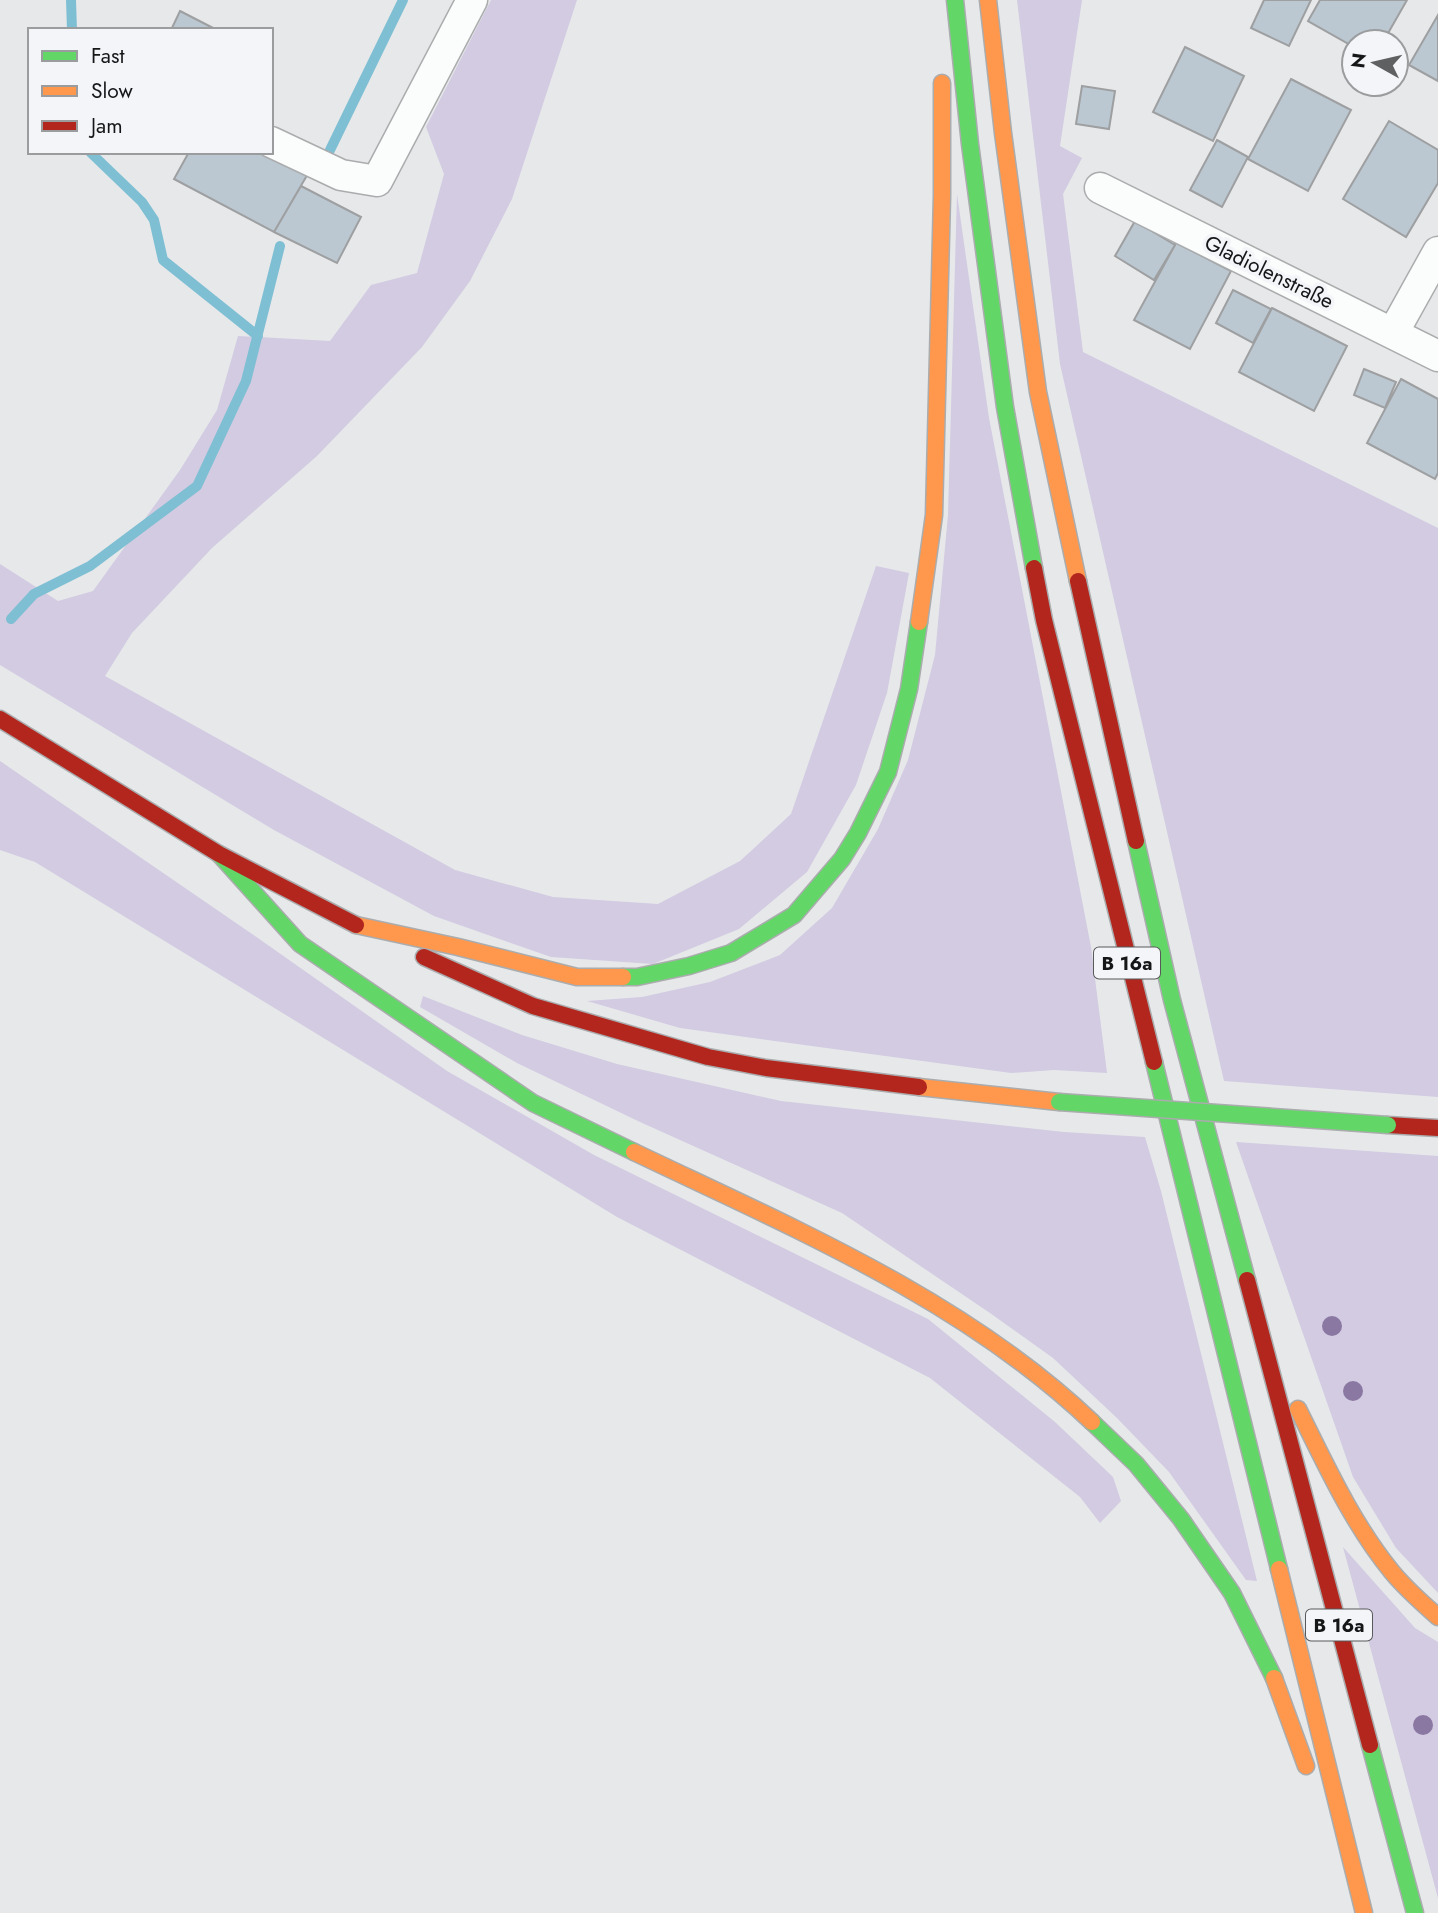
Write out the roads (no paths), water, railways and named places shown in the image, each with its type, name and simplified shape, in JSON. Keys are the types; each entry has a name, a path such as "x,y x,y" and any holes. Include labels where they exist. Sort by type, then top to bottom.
{"main road":[{"path":"941,0 942,28"},
{"name":"B 16a","path":"955,0 970,144 1005,407 1044,620 1364,1913"},
{"name":"B 16a","path":"988,0 1038,392 1084,609 1172,1000 1415,1913"},
{"path":"356,925 577,977 637,977 689,966 731,953 794,915 842,859 888,772 909,689 934,515 942,195 942,70"},
{"path":"0,719 219,853 356,925 533,1006 708,1058 855,1080 1059,1102 1438,1128"},
{"path":"219,853 300,944 533,1103 853,1257 1013,1356 1072,1403 1136,1464 1181,1518 1232,1593 1272,1673 1309,1777"},
{"path":"1262,1337 1350,1511 1378,1557 1420,1603 1438,1618"},
{"path":"1323,1815 1359,1913"}],"street":[{"path":"273,143 341,175 377,181 472,0"},
{"name":"Gladiolenstraße","path":"1100,188 1438,356"},
{"path":"1393,333 1438,253"}],"waterway":[{"path":"71,0 72,28"},
{"path":"330,150 403,0"},
{"path":"92,154 142,202 154,220 163,260 258,336"},
{"path":"11,619 34,594 90,566 197,486 246,381 280,246"}]}
